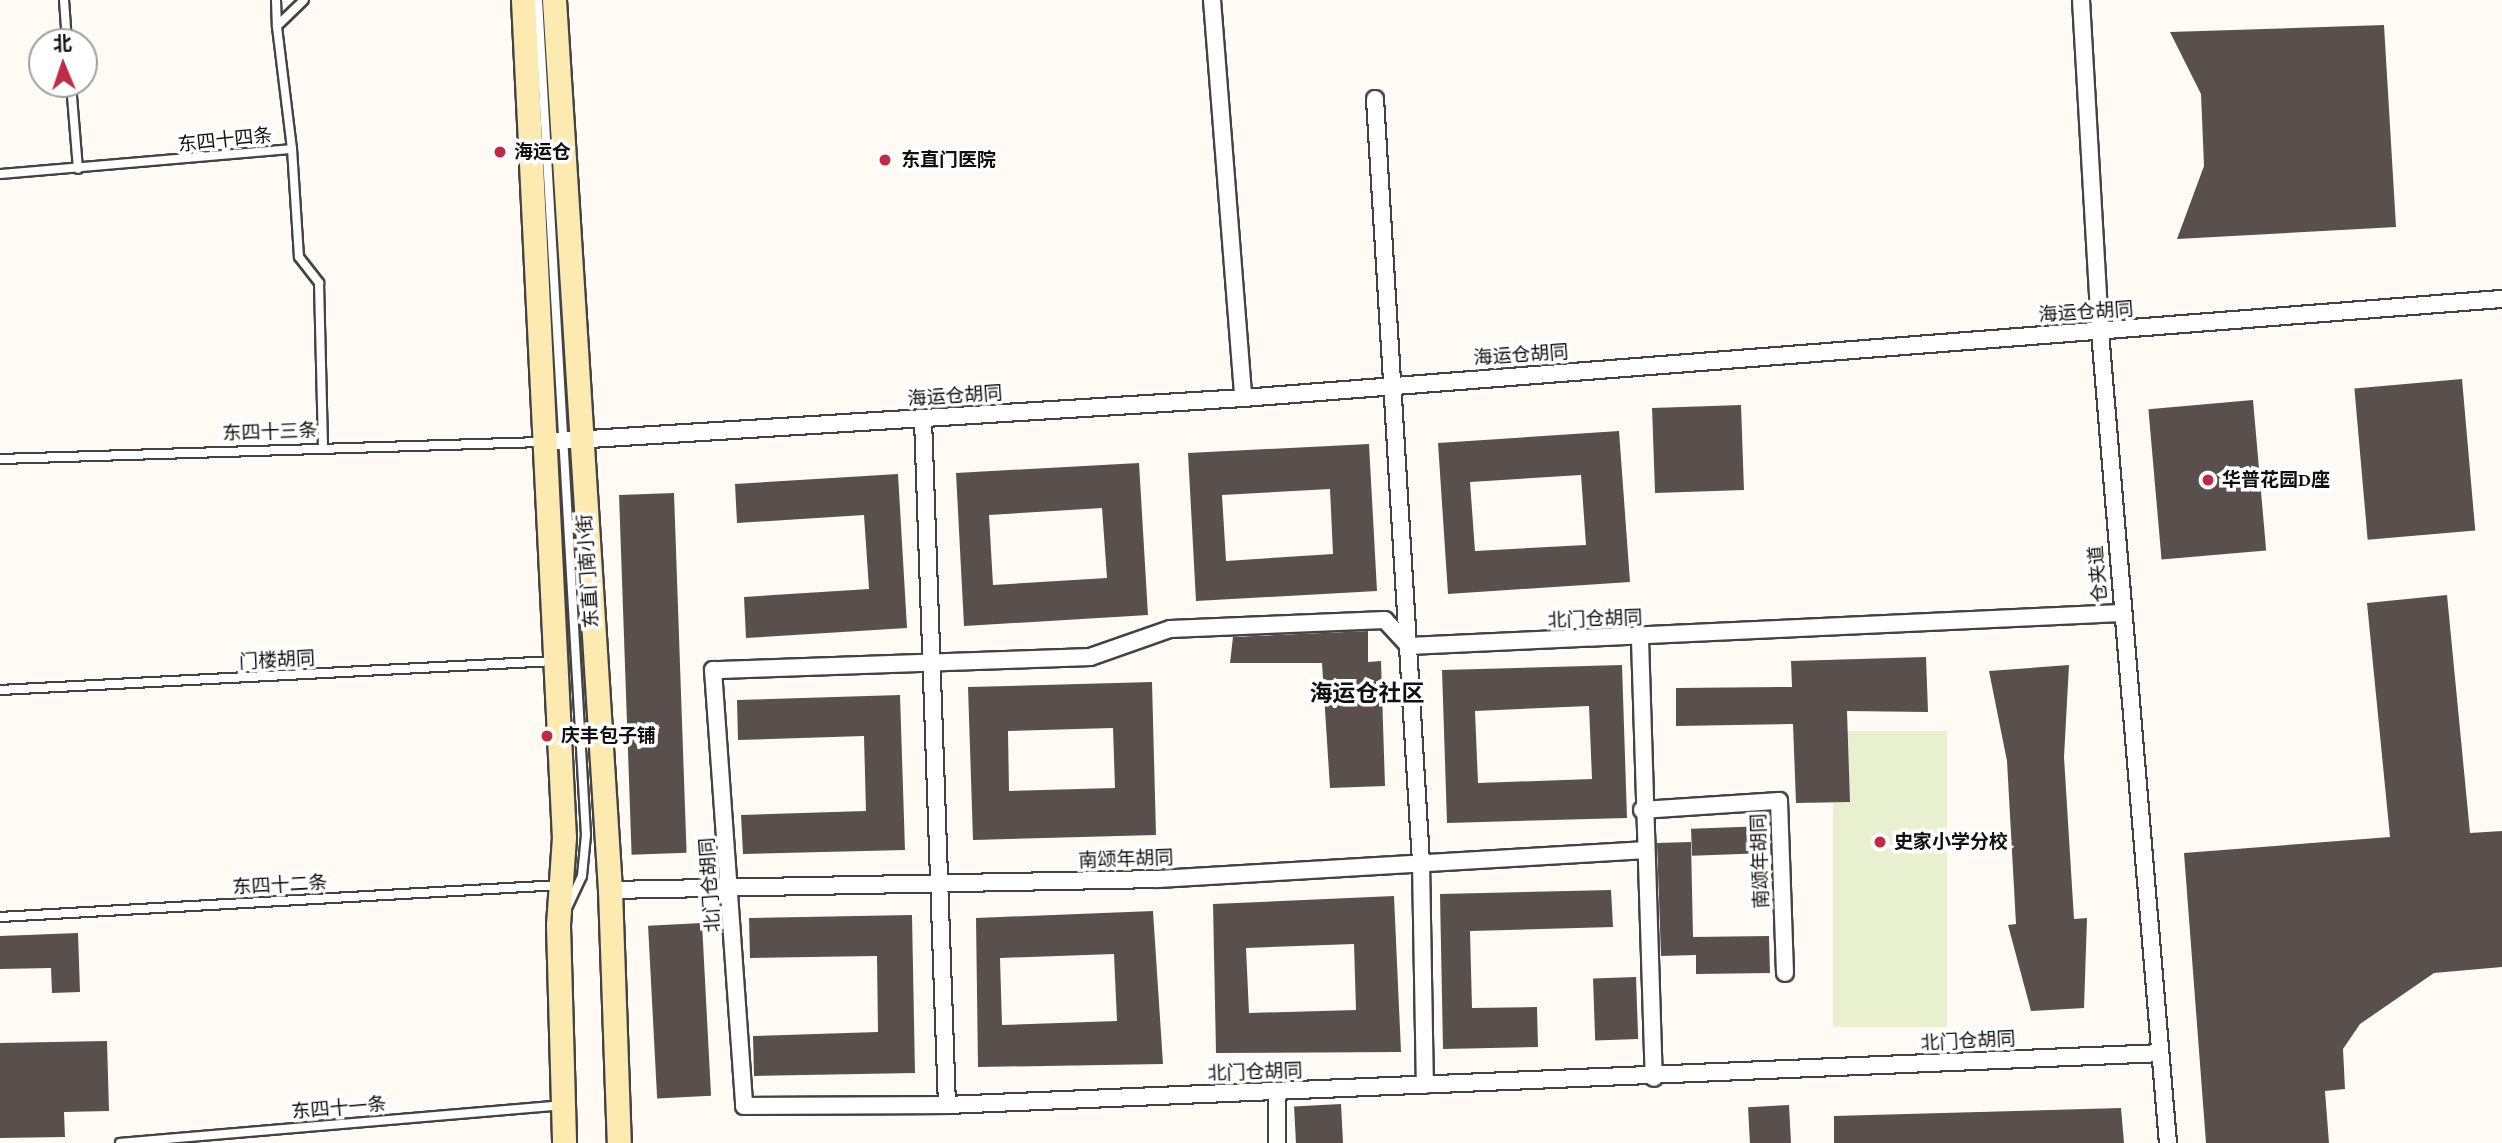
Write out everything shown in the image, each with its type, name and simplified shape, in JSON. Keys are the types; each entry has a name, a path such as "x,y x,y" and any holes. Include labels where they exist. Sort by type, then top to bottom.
{"main road":[{"name":"东直门南小街","path":"523,0 561,441 610,890 619,1143"},
{"name":"东直门南小街","path":"554,0 561,441 556,661 561,885 558,925 564,1143"}],"street":[{"path":"1212,0 1243,398"},
{"name":"仓夹道","path":"2081,0 2100,332 2168,1143"},
{"path":"1375,99 1397,386 1421,862 1425,1085"},
{"name":"海运仓胡同","path":"561,441 1243,398 2502,299"},
{"path":"923,419 935,661 947,1105"},
{"name":"北门仓胡同","path":"2122,613 1640,639 1409,646 1385,620 1170,629 1090,657 713,670 732,891 744,1106 947,1105 1654,1077 2160,1053"},
{"path":"1640,639 1643,850 1654,1077"},
{"name":"南颂年胡同","path":"1642,810 1779,801 1785,973"},
{"name":"南颂年胡同","path":"610,890 732,891 940,887 1643,850"},
{"path":"1277,1092 1277,1143"}],"lane":[{"path":"64,0 66,28"},
{"name":"东四十四条","path":"0,174 292,149 276,26 276,0"},
{"path":"276,26 303,0"},
{"path":"538,0 561,441 586,835 582,876 558,925"},
{"path":"72,98 78,169"},
{"path":"292,149 299,257 320,283 323,446"},
{"name":"东四十三条","path":"0,459 323,446 561,441"},
{"name":"门楼胡同","path":"0,690 556,661"},
{"name":"东四十二条","path":"0,917 561,885"},
{"name":"东四十一条","path":"120,1143 562,1105"}],"green space":[{"path":"1833,731 1947,731 1947,1027 1833,1027"}],"building":[{"path":"2384,25 2396,227 2177,239 2204,166 2201,94 2170,32"},
{"path":"2462,379 2475,530 2368,540 2354,388"},
{"name":"华普花园D座","path":"2253,400 2266,550 2162,560 2148,409"},
{"path":"1741,405 1744,490 1655,493 1652,408"},
{"path":"1619,431 1630,582 1448,594 1438,443","holes":["1581,475 1586,545 1475,551 1470,482"]},
{"path":"1369,444 1377,591 1196,601 1188,453","holes":["1330,489 1333,554 1226,561 1222,495"]},
{"path":"1139,463 1148,615 964,626 956,473","holes":["1102,508 1107,578 993,585 989,515"]},
{"path":"898,474 907,628 746,638 744,597 869,589 864,515 737,523 735,484"},
{"path":"674,493 687,853 632,855 619,495"},
{"path":"2447,595 2470,833 2502,831 2502,967 2434,973 2360,1024 2343,1049 2345,1089 2325,1091 2329,1143 2206,1143 2184,853 2390,837 2367,603"},
{"path":"1368,631 1368,662 1381,661 1385,786 1330,788 1322,663 1230,663 1233,637"},
{"path":"1926,657 1928,712 1847,711 1850,802 1796,803 1793,724 1676,726 1676,688 1792,687 1791,661"},
{"path":"1622,665 1627,818 1447,823 1442,670","holes":["1589,706 1592,779 1478,783 1475,711"]},
{"path":"2069,665 2064,757 2074,919 2087,918 2084,1008 2031,1011 2008,925 2016,924 2007,761 1989,671"},
{"path":"1152,682 1156,835 973,840 968,687","holes":["1113,728 1115,788 1009,791 1008,731"]},
{"path":"900,695 905,850 743,854 741,815 866,811 864,736 738,740 737,700"},
{"path":"1767,826 1768,853 1692,856 1691,829"},
{"path":"1691,842 1693,937 1769,936 1770,973 1696,974 1696,955 1661,956 1657,843"},
{"path":"1611,890 1613,927 1470,931 1472,1008 1537,1007 1538,1047 1443,1049 1440,894"},
{"path":"1394,896 1401,1052 1216,1053 1213,904","holes":["1354,944 1356,1010 1249,1013 1246,948"]},
{"path":"1153,911 1163,1064 978,1067 976,918","holes":["1114,954 1117,1021 1002,1025 1000,958"]},
{"path":"912,915 915,1073 754,1076 753,1036 878,1032 877,956 750,958 749,918"},
{"path":"702,923 711,1096 657,1099 648,926"},
{"path":"78,933 80,992 52,993 51,968 0,969 0,936"},
{"path":"1636,977 1638,1039 1595,1040 1593,979"},
{"path":"107,1041 109,1111 64,1112 65,1137 0,1138 0,1043"},
{"path":"1341,1104 1343,1143 1296,1143 1294,1106"},
{"path":"1789,1105 1791,1143 1750,1143 1748,1107"},
{"path":"2121,1108 2124,1143 1834,1143 1834,1116"}],"place":[{"name":"海运仓","path":"500,152"},
{"name":"东直门医院","path":"885,160"},
{"name":"华普花园D座","path":"2208,480"},
{"name":"庆丰包子铺","path":"547,736"},
{"name":"史家小学分校","path":"1880,842"}],"district":[{"name":"海运仓社区","path":"1367,693"}]}
